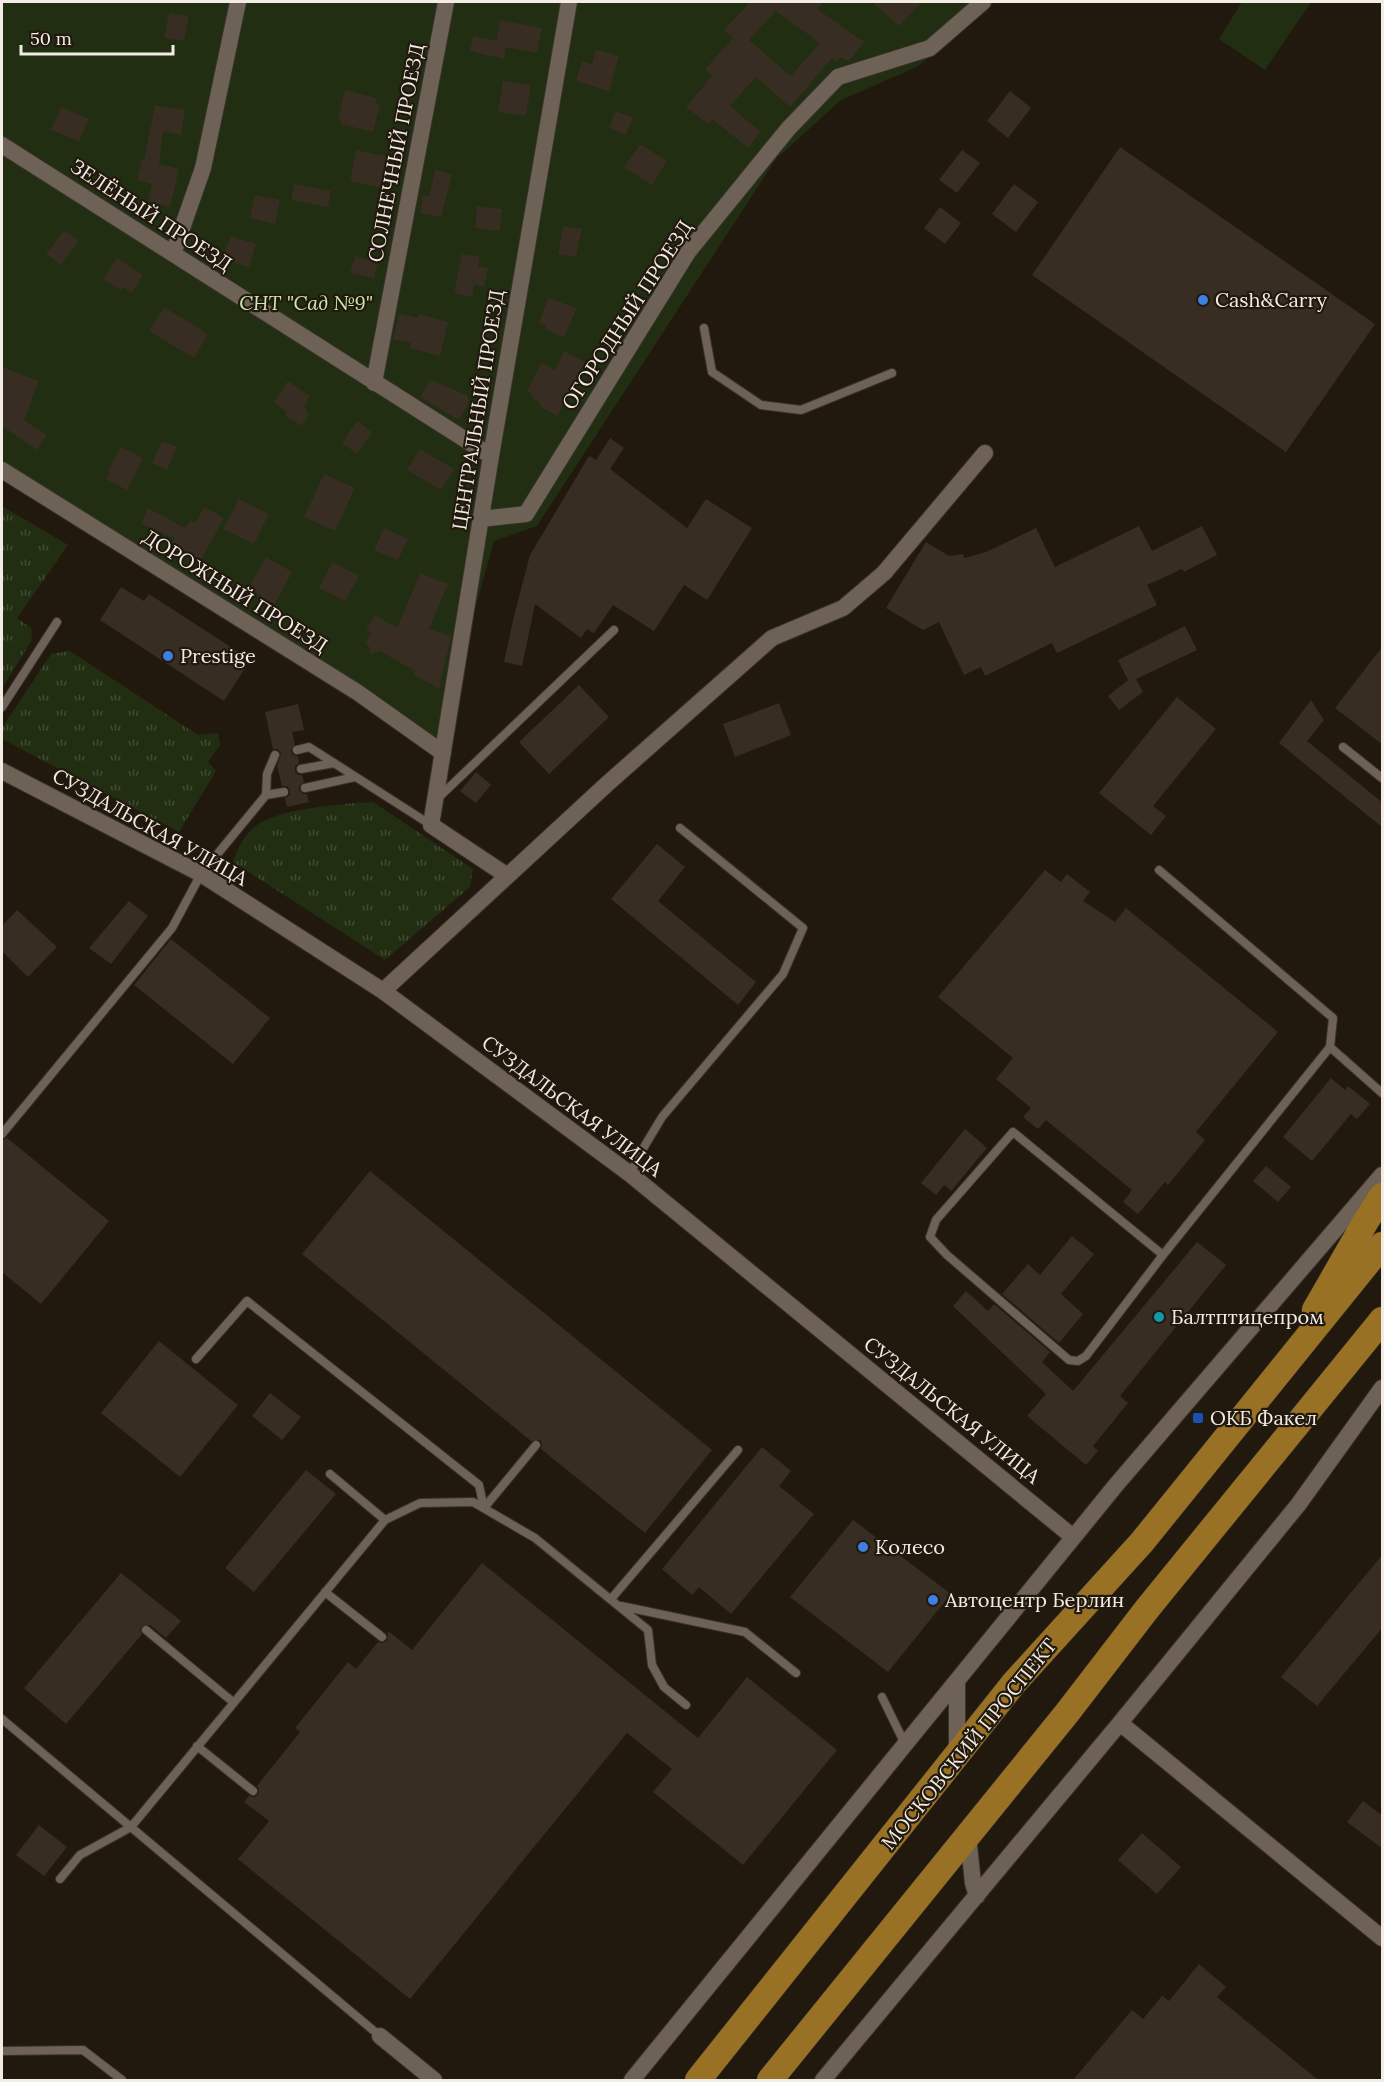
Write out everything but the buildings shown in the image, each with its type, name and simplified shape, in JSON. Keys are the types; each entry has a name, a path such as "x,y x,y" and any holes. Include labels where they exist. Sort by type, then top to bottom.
{"main road":[{"path":"1274,1381 1366,1221 1383,1196"},
{"name":"МОСКОВСКИЙ ПРОСПЕКТ","path":"698,2080 1014,1683 1142,1542 1383,1245"},
{"path":"770,2080 1067,1713 1147,1609 1383,1320"},
{"path":"1327,1389 1383,1336"}],"street":[{"path":"173,255 203,168 238,2"},
{"name":"СОЛНЕЧНЫЙ ПРОЕЗД","path":"375,383 446,2"},
{"name":"ЦЕНТРАЛЬНЫЙ ПРОЕЗД","path":"431,825 490,456 569,2"},
{"name":"ОГОРОДНЫЙ ПРОЕЗД","path":"481,519 526,514 688,252 802,114 838,77 930,48 983,2"},
{"name":"ЗЕЛЁНЫЙ ПРОЕЗД","path":"2,145 490,456"},
{"path":"384,991 506,875 772,638 843,608 884,573 985,453"},
{"name":"ДОРОЖНЫЙ ПРОЕЗД","path":"2,470 347,686 443,753"},
{"name":"СУЗДАЛЬСКАЯ УЛИЦА","path":"2,771 201,874 384,991 630,1174 1073,1537"},
{"path":"431,825 506,875"},
{"path":"632,2080 1116,1485 1383,1175"},
{"path":"823,2080 1120,1724 1298,1505 1383,1388"},
{"path":"957,1682 957,1754"},
{"path":"1120,1724 1383,1938"},
{"path":"968,1836 973,1883 977,1896"},
{"path":"380,2036 434,2080"}],"lane":[{"path":"705,328 712,372 761,405 801,410 892,373"},
{"path":"2,707 57,622"},
{"path":"435,801 614,630"},
{"path":"297,750 309,747 431,825"},
{"path":"1343,747 1383,778"},
{"path":"2,1134 172,928 201,874 266,795 267,774 275,755"},
{"path":"301,769 334,763"},
{"path":"267,774 279,772"},
{"path":"305,788 355,777"},
{"path":"266,795 284,792"},
{"path":"630,1174 662,1117 783,974 803,928 680,828"},
{"path":"1159,870 1333,1018 1330,1047 1163,1255 1086,1356 1078,1361 1069,1360 946,1255 930,1237 936,1220 1013,1132 1163,1255"},
{"path":"1330,1047 1383,1092"},
{"path":"196,1359 247,1301 479,1485 484,1508"},
{"path":"484,1508 536,1445"},
{"path":"614,1602 738,1450"},
{"path":"330,1474 385,1520"},
{"path":"60,1879 80,1855 130,1827 385,1520 420,1503 472,1502 535,1538 648,1630 652,1665 664,1687 686,1705"},
{"path":"325,1592 382,1637"},
{"path":"614,1602 745,1632 796,1673"},
{"path":"146,1630 233,1702"},
{"path":"882,1697 906,1744"},
{"path":"2,1719 380,2036"},
{"path":"197,1746 252,1791"},
{"path":"2,2050 83,2050 122,2080"}],"green space":[{"name":"СНТ \"Сад №9\"","path":"2,2 995,2 917,67 841,100 776,159 537,526 494,541 438,741 2,470"},
{"path":"1242,2 1311,2 1265,70 1219,39"},
{"path":"2,506 68,545 17,618 31,628 32,640 2,688"},
{"path":"70,651 198,735 218,733 220,745 208,762 216,771 179,832 2,739 2,728 51,654"},
{"path":"373,802 473,869 470,887 385,960 233,862 248,833 274,817 309,808"}],"place":[{"name":"Cash&Carry","path":"1203,300"},
{"name":"Prestige","path":"168,656"},
{"name":"Балтптицепром","path":"1159,1317"},
{"name":"ОКБ Факел","path":"1198,1418"},
{"name":"Колесо","path":"863,1547"},
{"name":"Автоцентр Берлин","path":"933,1600"}]}
